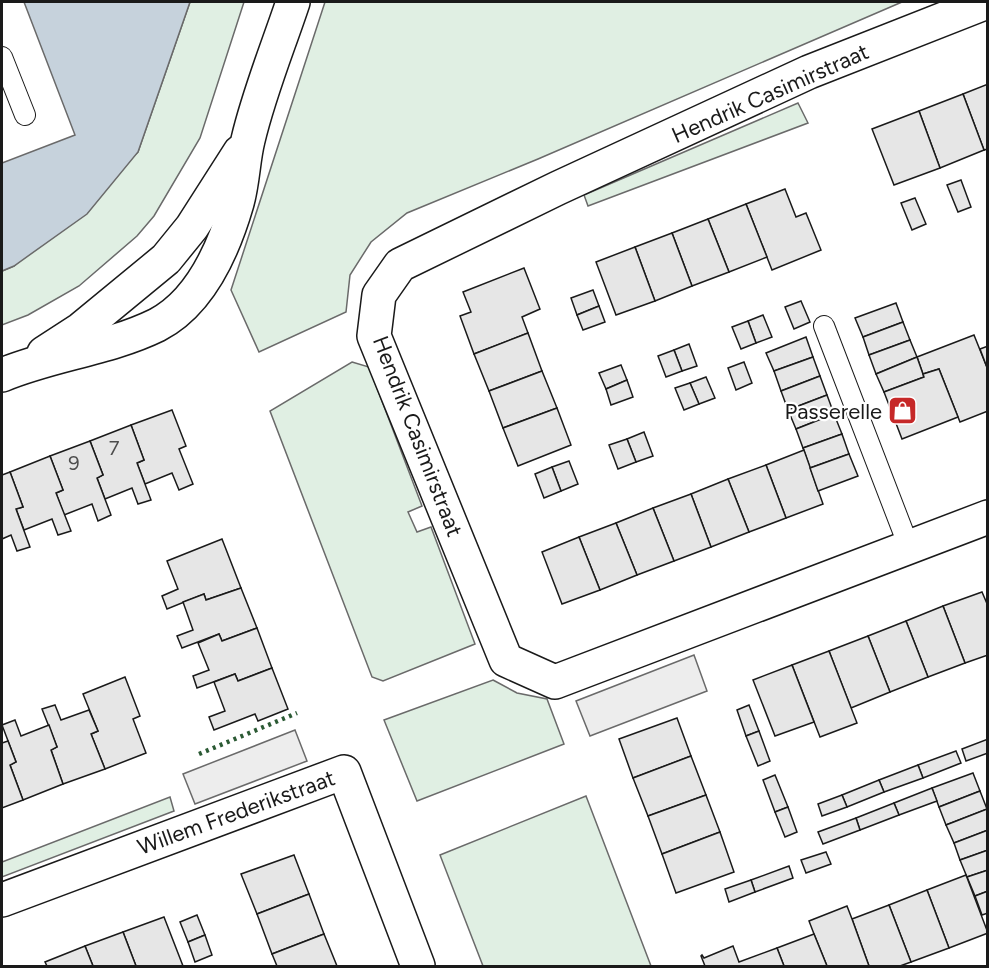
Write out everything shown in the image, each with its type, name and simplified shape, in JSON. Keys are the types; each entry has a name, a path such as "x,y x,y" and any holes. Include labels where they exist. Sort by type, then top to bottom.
{"street":[{"path":"15,369 91,349 157,325 182,309 210,270 237,202 248,140 293,2"},
{"name":"Hendrik Casimirstraat","path":"987,2 809,72 558,188 400,265 379,295 374,336 506,660 555,682 987,517"},
{"path":"15,369 81,329 166,259 192,227 248,140"},
{"name":"Willem Frederikstraat","path":"2,900 344,772 418,966"}],"lane":[{"path":"2,57 25,115"},
{"path":"824,326 909,547"}],"green space":[{"path":"190,2 244,2 200,138 154,216 137,236 79,286 28,315 2,325 2,271 14,266 138,152"},
{"path":"325,2 902,2 407,213 371,242 350,275 346,312 259,352 231,290"},
{"path":"798,103 808,123 588,206 584,195"},
{"path":"352,362 369,367 422,506 408,512 417,532 431,527 475,644 383,681 372,677 270,411"},
{"path":"493,680 517,693 547,699 564,744 417,801 384,720"},
{"path":"586,796 651,966 483,966 440,855"},
{"path":"170,797 174,811 2,877 2,862"}],"shaded area":[{"path":"24,2 190,2 138,152 87,214 14,266 2,271 2,163 75,135"},
{"path":"694,655 707,691 590,736 576,701"},
{"path":"295,730 307,761 195,804 183,774"}],"building":[{"path":"988,84 988,149 984,150 963,94"},
{"path":"963,94 984,150 940,168 919,111"},
{"path":"919,111 940,168 894,185 872,129"},
{"path":"961,180 971,207 958,212 947,185"},
{"path":"785,189 796,217 806,213 821,250 772,270 746,204"},
{"path":"915,198 926,224 912,230 901,203"},
{"path":"746,204 767,257 729,272 708,219"},
{"path":"708,219 729,272 692,286 672,233"},
{"path":"672,233 692,286 655,301 635,247"},
{"path":"635,247 655,301 616,315 596,262"},
{"path":"524,268 540,309 522,317 528,333 474,354 460,316 471,312 463,292"},
{"path":"593,290 599,306 577,315 571,298"},
{"path":"801,301 810,322 794,329 785,307"},
{"path":"896,303 903,322 863,337 855,318"},
{"path":"599,306 605,322 583,330 577,315"},
{"path":"763,315 772,337 756,343 748,321"},
{"path":"748,321 756,343 741,349 732,327"},
{"path":"903,322 910,340 869,355 863,337"},
{"path":"528,333 542,371 489,391 474,354"},
{"path":"974,335 988,370 988,411 960,422 939,369 923,374 917,357"},
{"path":"806,337 813,357 774,371 766,353"},
{"path":"910,340 917,357 876,374 869,355"},
{"path":"689,344 697,366 682,371 674,350"},
{"path":"988,346 988,370 980,349"},
{"path":"674,350 682,371 666,377 658,356"},
{"path":"813,357 820,376 781,391 774,371"},
{"path":"917,357 924,377 884,392 876,374"},
{"path":"744,362 752,383 736,390 728,368"},
{"path":"621,365 627,380 606,389 599,373"},
{"path":"939,369 958,417 902,439 884,392"},
{"path":"542,371 557,408 503,428 489,391"},
{"path":"820,376 827,395 788,410 781,391"},
{"path":"706,377 715,398 699,404 690,383"},
{"path":"627,380 633,397 611,405 606,389"},
{"path":"690,383 699,404 684,410 675,388"},
{"path":"827,395 834,414 796,429 788,410"},
{"path":"557,408 571,445 518,466 503,428"},
{"path":"172,410 186,446 179,449 193,484 179,490 172,473 145,484 137,463 144,460 131,425"},
{"path":"834,414 842,434 803,448 796,429"},
{"path":"131,425 144,460 137,463 151,500 138,504 132,488 105,499 97,478 103,475 90,441"},
{"path":"644,432 653,456 636,462 627,439"},
{"path":"842,434 849,454 810,468 803,448"},
{"path":"627,439 636,462 618,469 609,445"},
{"path":"90,441 103,475 97,478 111,515 98,521 92,504 64,515 56,493 63,490 50,456"},
{"path":"804,450 823,504 786,518 766,465"},
{"path":"849,454 858,476 818,491 810,468"},
{"path":"50,456 63,490 56,493 71,531 58,535 52,519 24,530 16,509 23,507 10,472"},
{"path":"569,461 578,484 561,491 552,467"},
{"path":"766,465 786,518 749,532 728,479"},
{"path":"552,467 561,491 544,498 535,474"},
{"path":"10,472 23,507 16,509 30,547 17,551 11,535 2,539 2,475"},
{"path":"728,479 749,532 711,547 691,494"},
{"path":"691,494 711,547 674,561 653,508"},
{"path":"653,508 674,561 637,575 616,523"},
{"path":"616,523 637,575 600,590 579,537"},
{"path":"579,537 600,590 562,604 542,552"},
{"path":"222,539 241,588 206,600 204,594 167,609 162,596 178,589 167,561"},
{"path":"241,588 257,628 222,641 219,634 182,648 177,636 193,630 183,602 204,594 206,600"},
{"path":"982,592 988,606 988,655 965,663 943,606"},
{"path":"943,606 965,663 928,677 906,621"},
{"path":"906,621 928,677 890,692 868,636"},
{"path":"257,628 272,668 238,681 235,674 197,688 193,676 209,670 198,643 219,634 222,641"},
{"path":"868,636 890,692 851,708 829,651"},
{"path":"829,651 857,723 820,737 792,665"},
{"path":"792,665 814,722 775,736 753,680"},
{"path":"272,668 288,709 258,721 255,714 214,730 209,717 225,711 214,682 235,674 238,681"},
{"path":"125,677 140,716 133,719 146,753 105,769 91,734 98,731 83,694"},
{"path":"55,705 61,720 89,710 98,731 91,734 105,769 63,784 51,750 57,747 42,709"},
{"path":"749,705 759,731 746,736 737,710"},
{"path":"677,718 691,756 633,778 619,739"},
{"path":"15,720 21,736 49,725 57,747 51,750 63,784 23,800 10,765 16,762 2,725"},
{"path":"759,731 770,761 758,766 746,736"},
{"path":"988,739 988,753 966,761 962,749"},
{"path":"8,741 16,762 10,765 23,800 2,808 2,743"},
{"path":"956,751 961,763 923,778 918,765"},
{"path":"691,756 706,795 648,816 633,778"},
{"path":"918,765 923,778 884,792 879,780"},
{"path":"973,773 980,791 939,807 932,788"},
{"path":"775,775 788,807 775,812 763,780"},
{"path":"879,780 884,792 847,807 842,795"},
{"path":"932,788 937,801 899,815 894,803"},
{"path":"980,791 987,809 946,825 939,807"},
{"path":"706,795 720,832 662,854 648,816"},
{"path":"842,795 847,807 822,816 818,804"},
{"path":"894,803 899,815 860,830 856,818"},
{"path":"788,807 797,832 785,837 775,812"},
{"path":"987,809 988,830 954,843 946,825"},
{"path":"856,818 860,830 823,844 818,832"},
{"path":"988,830 988,850 960,860 954,843"},
{"path":"720,832 734,872 676,893 662,854"},
{"path":"988,850 988,870 967,877 960,860"},
{"path":"826,852 831,864 806,873 801,860"},
{"path":"294,855 309,894 257,914 241,874"},
{"path":"789,866 793,878 755,892 751,880"},
{"path":"988,870 988,891 975,896 967,877"},
{"path":"966,875 988,933 949,948 927,890"},
{"path":"751,880 755,892 729,902 725,889"},
{"path":"927,890 949,948 911,962 889,905"},
{"path":"988,891 988,913 982,915 975,896"},
{"path":"309,894 324,934 272,954 257,914"},
{"path":"889,905 911,962 900,966 869,966 852,919"},
{"path":"847,906 869,966 827,966 809,921"},
{"path":"197,915 205,935 188,942 180,922"},
{"path":"164,917 183,966 136,966 123,932"},
{"path":"123,932 136,966 93,966 85,946"},
{"path":"324,934 337,966 277,966 272,954"},
{"path":"814,934 827,966 784,966 777,948"},
{"path":"205,935 212,955 195,962 188,942"},
{"path":"85,946 93,966 47,966 45,962"},
{"path":"733,946 739,962 777,948 784,966 705,966 702,955 704,958"}],"hedge":[{"path":"199,754 297,713"}],"place":[{"name":"Passerelle","path":"903,411"}]}
